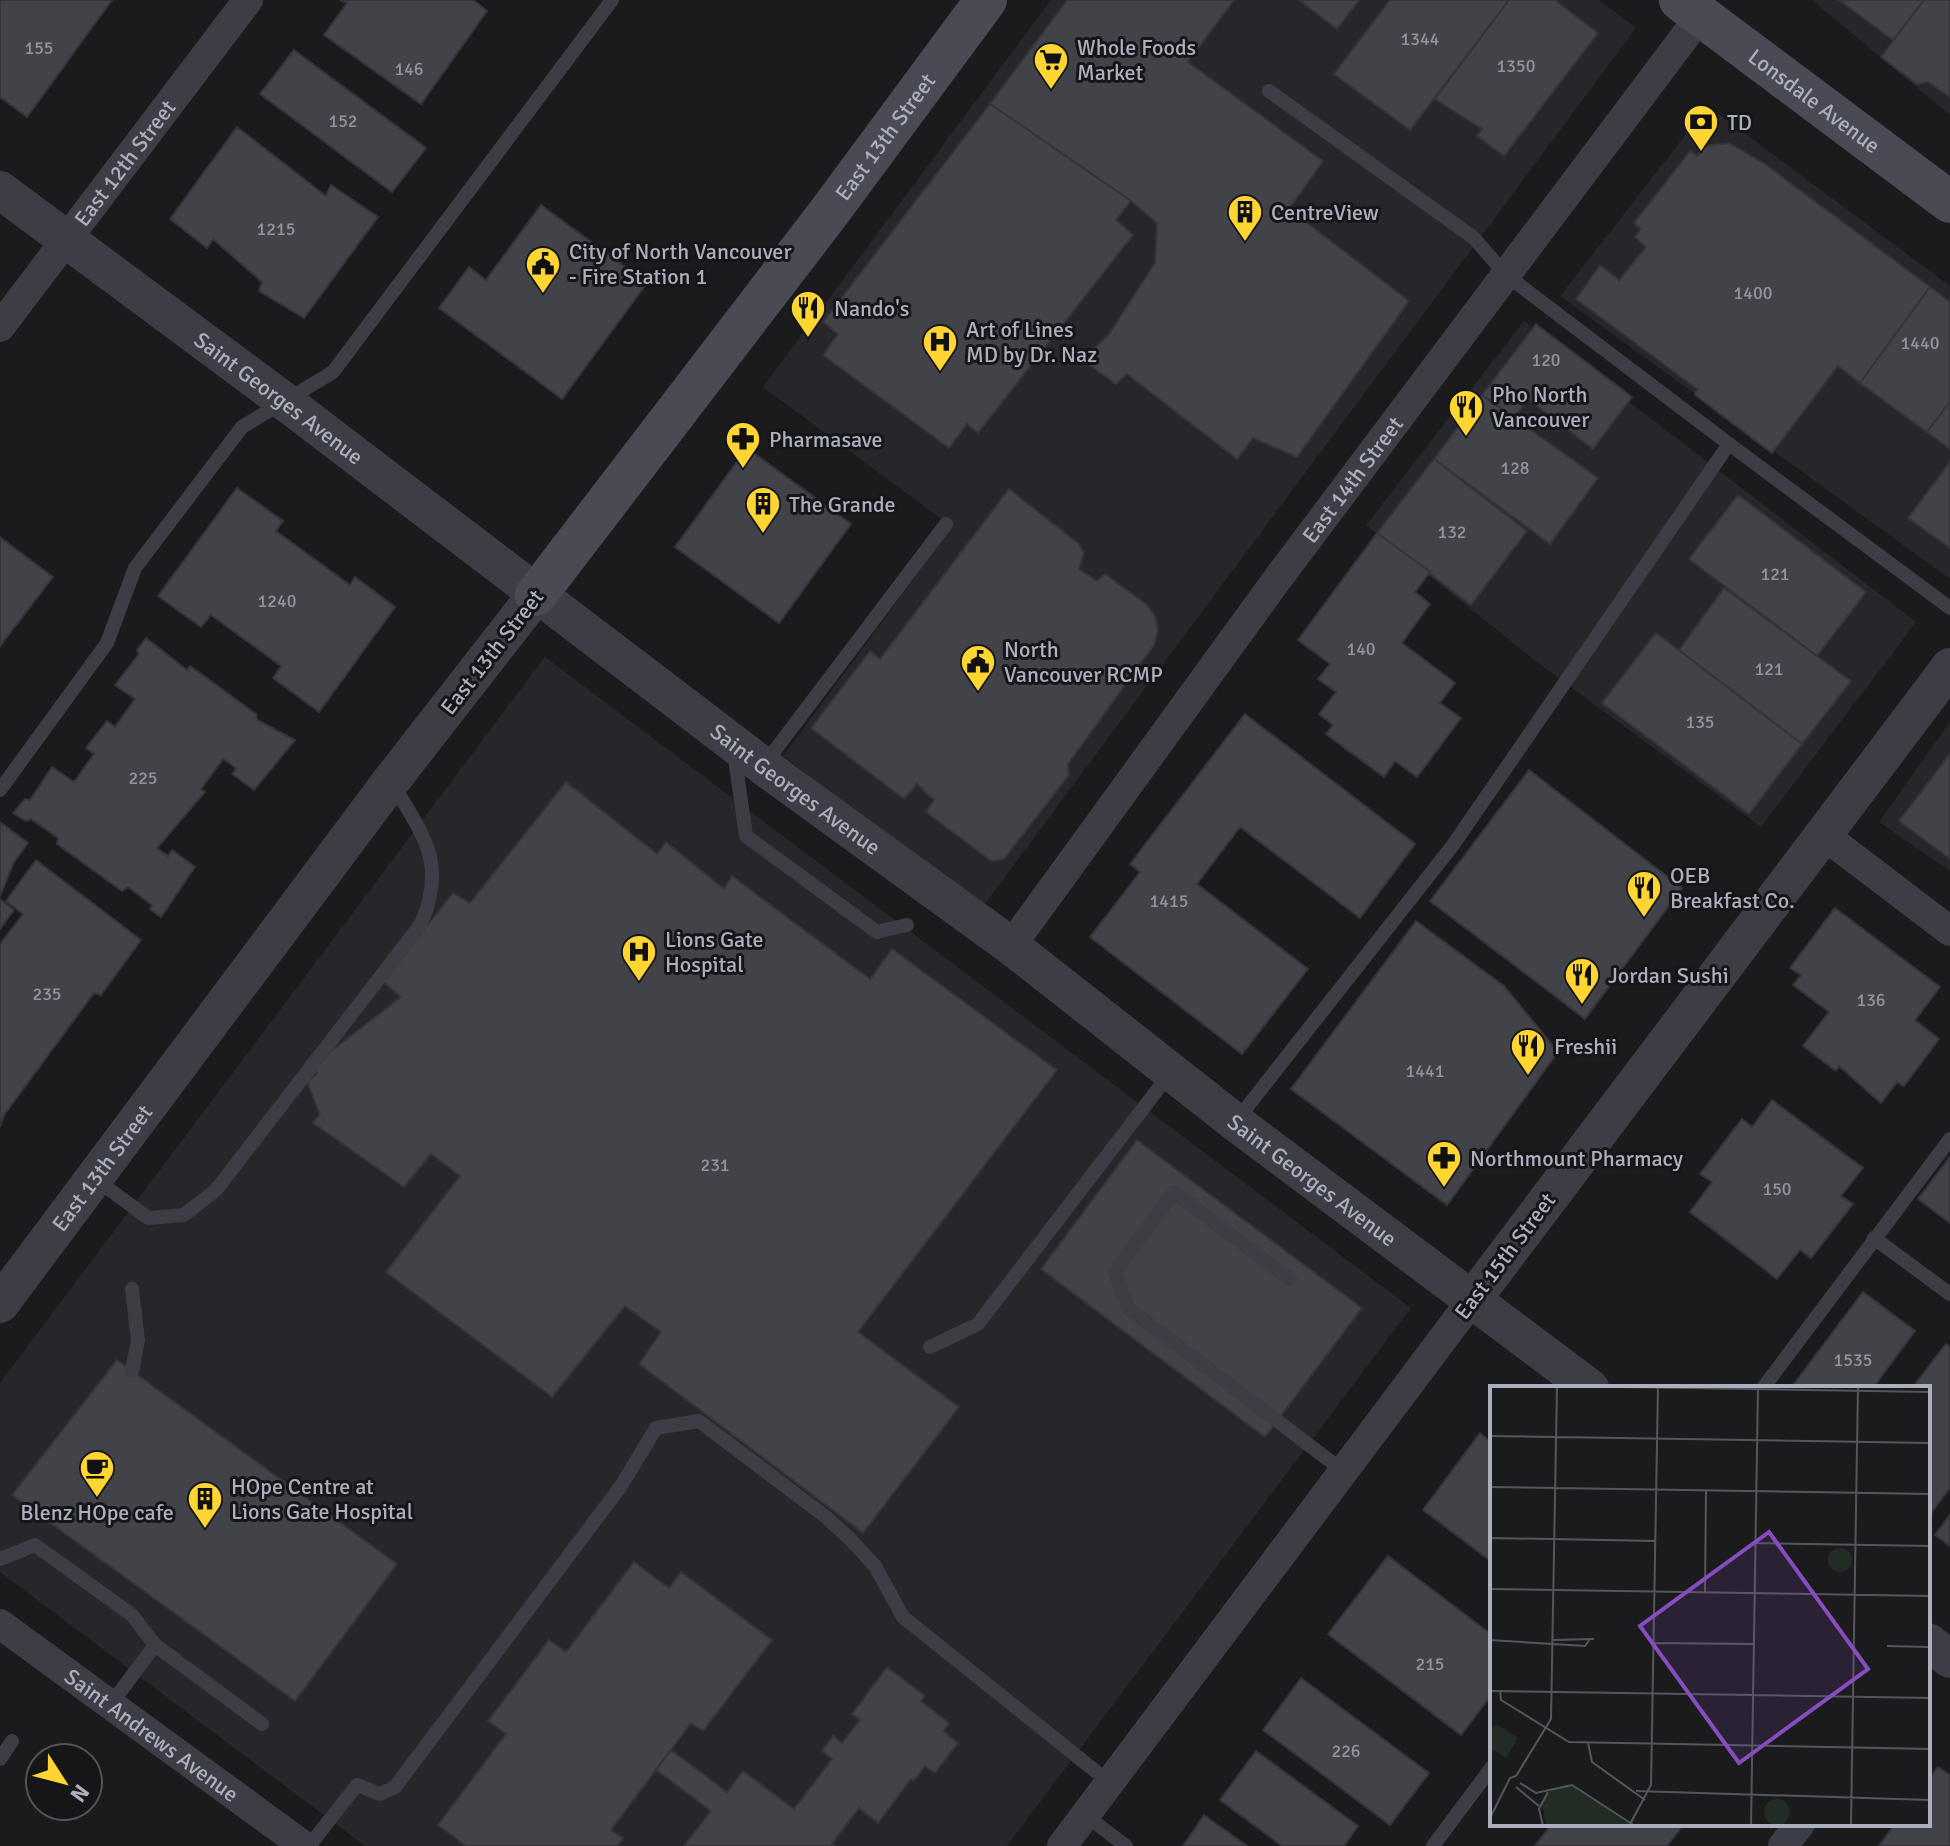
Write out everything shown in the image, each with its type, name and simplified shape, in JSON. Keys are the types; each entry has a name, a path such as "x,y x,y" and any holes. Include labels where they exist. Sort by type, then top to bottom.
{"main road":[{"name":"East 13th Street","path":"536,595 986,0"},
{"name":"Lonsdale Avenue","path":"1690,8 1950,202"}],"street":[{"name":"East 12th Street","path":"0,327 248,0"},
{"name":"East 14th Street","path":"1011,946 1273,585 1506,275 1690,8"},
{"name":"Saint Georges Avenue","path":"0,190 284,401 733,744 1011,946 1235,1122 1587,1386"},
{"name":"East 13th Street","path":"0,1304 391,781 536,595"},
{"name":"East 15th Street","path":"1062,1846 1342,1470 1950,667"},
{"path":"1825,836 1950,931"},
{"name":"Saint Andrews Avenue","path":"0,1624 307,1846"},
{"path":"1783,1846 1798,1826"}],"lane":[{"path":"0,790 107,643 135,568 242,427 333,372 612,0"},
{"path":"1269,91 1474,238 1506,275 1950,608"},
{"path":"1235,1122 1453,845 1729,444"},
{"path":"763,766 946,524"},
{"path":"733,744 746,836 877,932 907,925"},
{"path":"94,1178 148,1218 184,1215 216,1190 421,924 434,885 433,865 420,829 391,781"},
{"path":"930,1347 978,1324 1171,1072"},
{"path":"1764,1386 1950,1139"},
{"path":"1290,1279 1174,1192 1115,1272 1128,1308 1342,1470"},
{"path":"1874,1238 1950,1294"},
{"path":"132,1289 138,1340 132,1371"},
{"path":"307,1846 357,1785 380,1794 395,1787 621,1486 656,1428 699,1421 826,1517 875,1566 903,1617 1109,1782"},
{"path":"0,1559 35,1545 132,1615 155,1645 262,1724"},
{"path":"111,1704 155,1645"},
{"path":"0,1759 12,1741"},
{"path":"1433,1846 1490,1770"},
{"path":"1085,1815 1126,1846"}],"shaded area":[{"path":"1051,0 1599,0 1636,28 984,905 783,756 952,527 763,387"},
{"path":"1812,0 1950,0 1950,115"},
{"path":"1708,106 1950,286 1950,579 1560,296"},
{"path":"1524,321 1916,622 1761,827 1538,663 1366,525"},
{"name":"Lions Gate Hospital","path":"545,657 1411,1308 1007,1846 365,1846 0,1572 0,1383"},
{"path":"1950,722 1950,871 1879,822"}],"building":[{"path":"0,0 112,0 27,117 0,97"},
{"path":"340,0 473,0 487,11 421,104 324,35 347,3"},
{"name":"CentreView","path":"1067,0 1234,0 1188,62 1323,161 1289,209 1409,301 1297,457 1253,438 1237,459 1127,374 1116,384 1082,360 1109,334 1155,263 1157,223 1131,201 990,104"},
{"path":"1299,0 1359,0 1337,29"},
{"path":"1390,0 1509,0 1410,130 1334,74"},
{"path":"1509,0 1555,0 1598,33 1504,156 1477,136 1482,129 1435,99"},
{"path":"1839,0 1924,0 1893,40"},
{"path":"1924,0 1950,0 1950,97 1928,82 1917,84 1881,57"},
{"path":"294,50 426,148 392,192 260,94"},
{"path":"990,104 1131,201 1116,220 1133,235 978,433 967,424 949,448 823,355 838,334 823,322"},
{"path":"237,127 326,196 331,185 378,217 304,318 259,291 262,282 213,239 207,248 170,219"},
{"path":"1729,143 1765,164 1930,287 1860,383 1838,366 1772,453 1695,395 1697,389 1576,299 1600,265 1619,280 1646,247 1635,237 1641,229 1634,223 1690,151 1697,156 1704,146"},
{"name":"City of North Vancouver - Fire Station 1","path":"541,205 647,283 562,399 439,308 469,267 486,280"},
{"path":"1930,287 1950,302 1950,402 1927,432 1860,383"},
{"path":"1536,324 1632,397 1593,449 1528,399 1514,418 1482,395"},
{"path":"1482,395 1598,478 1550,544 1434,459"},
{"path":"1950,402 1950,449 1927,432"},
{"name":"The Grande","path":"747,448 851,524 779,623 675,547"},
{"path":"1434,459 1527,531 1471,605 1377,533"},
{"path":"1950,462 1950,548 1908,518"},
{"path":"237,488 283,521 276,531 350,585 355,577 395,607 319,712 273,678 281,666 211,615 201,627 158,596"},
{"name":"North Vancouver RCMP","path":"1009,489 1079,544 1084,553 1079,569 1097,581 1105,574 1146,604 1155,616 1158,630 1154,645 1068,764 1069,775 1004,859 991,861 926,812 934,800 917,784 904,799 811,728 870,651 880,659"},
{"path":"1738,495 1866,592 1817,656 1689,559"},
{"path":"1377,533 1430,572 1415,592 1430,604 1402,643 1455,683 1440,703 1461,718 1417,777 1395,761 1384,777 1326,734 1333,725 1319,714 1336,692 1318,679 1330,664 1298,640"},
{"path":"0,537 53,577 0,646"},
{"path":"1724,588 1851,681 1802,744 1679,650"},
{"path":"1656,633 1802,744 1749,814 1602,703"},
{"path":"146,638 187,670 190,666 256,714 257,720 295,740 254,790 232,774 236,768 223,759 201,789 205,792 157,848 168,856 172,850 195,867 161,917 150,909 152,905 128,887 122,891 57,844 58,838 31,819 26,821 13,813 25,799 30,800 52,767 74,782 94,754 86,748 107,721 115,727 135,699 115,685 139,654 137,650"},
{"path":"1245,714 1415,844 1360,918 1240,827 1197,884 1308,969 1242,1054 1090,937 1140,872 1130,864"},
{"path":"1950,755 1950,859 1899,821"},
{"path":"1529,770 1682,888 1585,1019 1430,901"},
{"path":"566,782 657,854 666,842 724,889 732,876 870,979 892,949 1057,1070 858,1332 959,1407 863,1533 639,1364 661,1332 625,1306 552,1397 386,1272 460,1176 431,1154 404,1187 313,1123 320,1114 307,1082 317,1073 312,1066 401,997 383,982 453,893 470,903"},
{"path":"0,822 28,843 14,862 0,896"},
{"path":"36,860 141,940 101,995 94,993 4,1115 0,1127 0,944 23,914 6,901"},
{"path":"0,899 14,910 0,929"},
{"path":"1835,908 1940,987 1915,1020 1939,1039 1904,1086 1897,1082 1881,1103 1839,1066 1836,1071 1803,1046 1829,1012 1793,985 1801,975 1790,968"},
{"path":"1416,921 1504,986 1558,1052 1447,1205 1291,1089"},
{"path":"1772,1100 1863,1168 1841,1196 1853,1204 1811,1258 1800,1250 1777,1279 1690,1212 1712,1182 1700,1174 1742,1119 1752,1127"},
{"path":"1137,1140 1362,1308 1265,1437 1041,1269"},
{"path":"1950,1157 1950,1223 1918,1199"},
{"path":"1863,1292 1915,1331 1874,1386 1792,1386"},
{"path":"1946,1344 1950,1347 1950,1488 1930,1514 1930,1386 1914,1386"},
{"name":"HOpe Centre at Lions Gate Hospital","path":"117,1360 397,1564 295,1701 12,1495"},
{"path":"1480,1433 1490,1441 1490,1560 1423,1510"},
{"path":"1950,1515 1950,1546 1935,1535"},
{"path":"1388,1556 1490,1633 1490,1697 1461,1735 1328,1634"},
{"path":"634,1562 669,1588 681,1572 772,1640 703,1731 691,1723 611,1830 623,1838 617,1846 466,1846 438,1825 506,1734 488,1721 549,1640 566,1652"},
{"path":"887,1667 925,1696 921,1701 949,1723 943,1731 958,1743 935,1773 925,1766 914,1781 911,1779 878,1823 859,1808 832,1844 835,1846 684,1846 711,1811 656,1770 671,1750 727,1792 743,1771 794,1809 832,1759 822,1751 833,1736 842,1743 860,1720 852,1714"},
{"path":"1301,1678 1429,1773 1390,1825 1263,1730"},
{"path":"1256,1751 1358,1826 1344,1846 1282,1846 1220,1800"},
{"path":"1938,1767 1950,1775 1950,1846 1879,1846 1894,1826 1930,1826 1930,1777"},
{"path":"1204,1815 1247,1846 1183,1846"},
{"path":"1550,1826 1682,1826 1667,1846 1535,1846"}],"place":[{"name":"Whole Foods Market","path":"1051,91"},
{"name":"TD","path":"1701,153"},
{"name":"CentreView","path":"1245,243"},
{"name":"City of North Vancouver - Fire Station 1","path":"543,295"},
{"name":"Nando's","path":"808,339"},
{"name":"Art of Lines MD by Dr. Naz","path":"940,373"},
{"name":"Pho North Vancouver","path":"1466,438"},
{"name":"Pharmasave","path":"743,470"},
{"name":"The Grande","path":"763,535"},
{"name":"North Vancouver RCMP","path":"978,693"},
{"name":"OEB Breakfast Co.","path":"1644,919"},
{"name":"Lions Gate Hospital","path":"639,983"},
{"name":"Jordan Sushi","path":"1582,1006"},
{"name":"Freshii","path":"1528,1077"},
{"name":"Northmount Pharmacy","path":"1444,1189"},
{"name":"Blenz HOpe cafe","path":"97,1499"},
{"name":"HOpe Centre at Lions Gate Hospital","path":"205,1530"}]}
